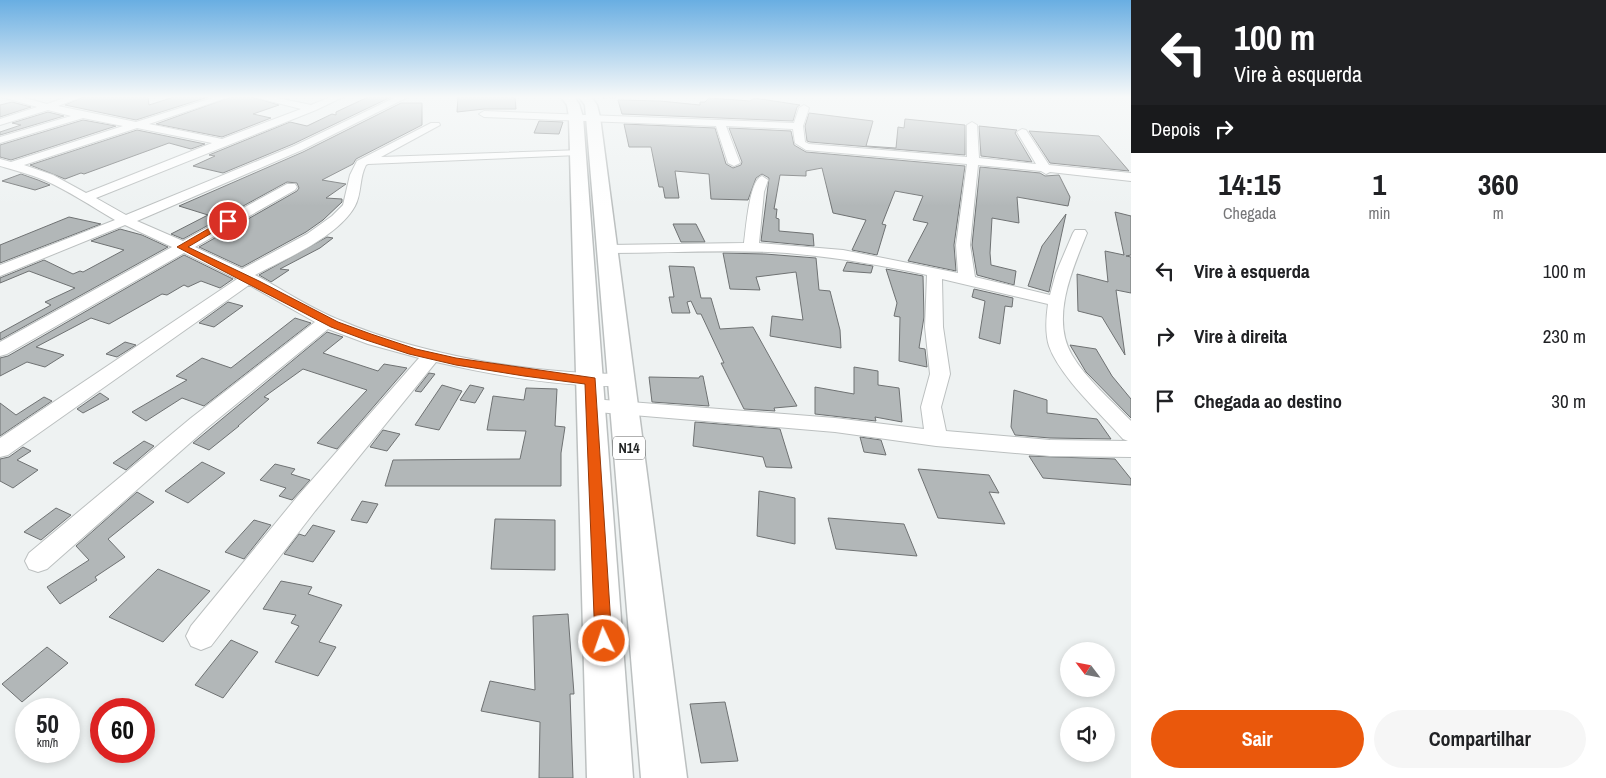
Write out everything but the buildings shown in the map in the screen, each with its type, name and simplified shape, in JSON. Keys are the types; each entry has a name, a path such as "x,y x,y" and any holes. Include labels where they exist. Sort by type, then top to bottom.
{"main road":[{"name":"N14","path":"579,133 578,152 610,778"},
{"name":"N14","path":"585,133 608,249 664,778"}],"street":[{"path":"0,140 22,133"},
{"path":"4,165 110,133"},
{"path":"178,133 224,143"},
{"path":"84,198 249,133"},
{"path":"0,271 127,221 329,133"},
{"path":"0,449 245,277 336,220 347,209 352,198 356,170 364,161 418,133"},
{"path":"724,133 734,163"},
{"path":"799,133 800,143 806,147 1131,177"},
{"path":"967,280 963,245 973,161 972,133"},
{"path":"1023,133 1046,170"},
{"path":"364,161 578,152"},
{"path":"4,165 36,173 127,221 245,277 327,321 367,337 431,356 524,373 591,393 624,393 936,438 1050,448 1131,449"},
{"path":"751,248 758,192 762,180"},
{"path":"0,350 291,187"},
{"path":"1080,233 1056,301 1058,346 1069,364 1131,434"},
{"path":"608,249 751,248 811,251 877,260 1056,301"},
{"path":"935,272 933,292 934,327 940,374 931,407 936,438"},
{"path":"38,560 199,423 327,321"},
{"path":"201,636 306,504 431,356"}],"route":[{"path":"228,221 181,247 256,283 335,325 367,337 413,352 456,361 524,373 591,381 604,641"}]}
